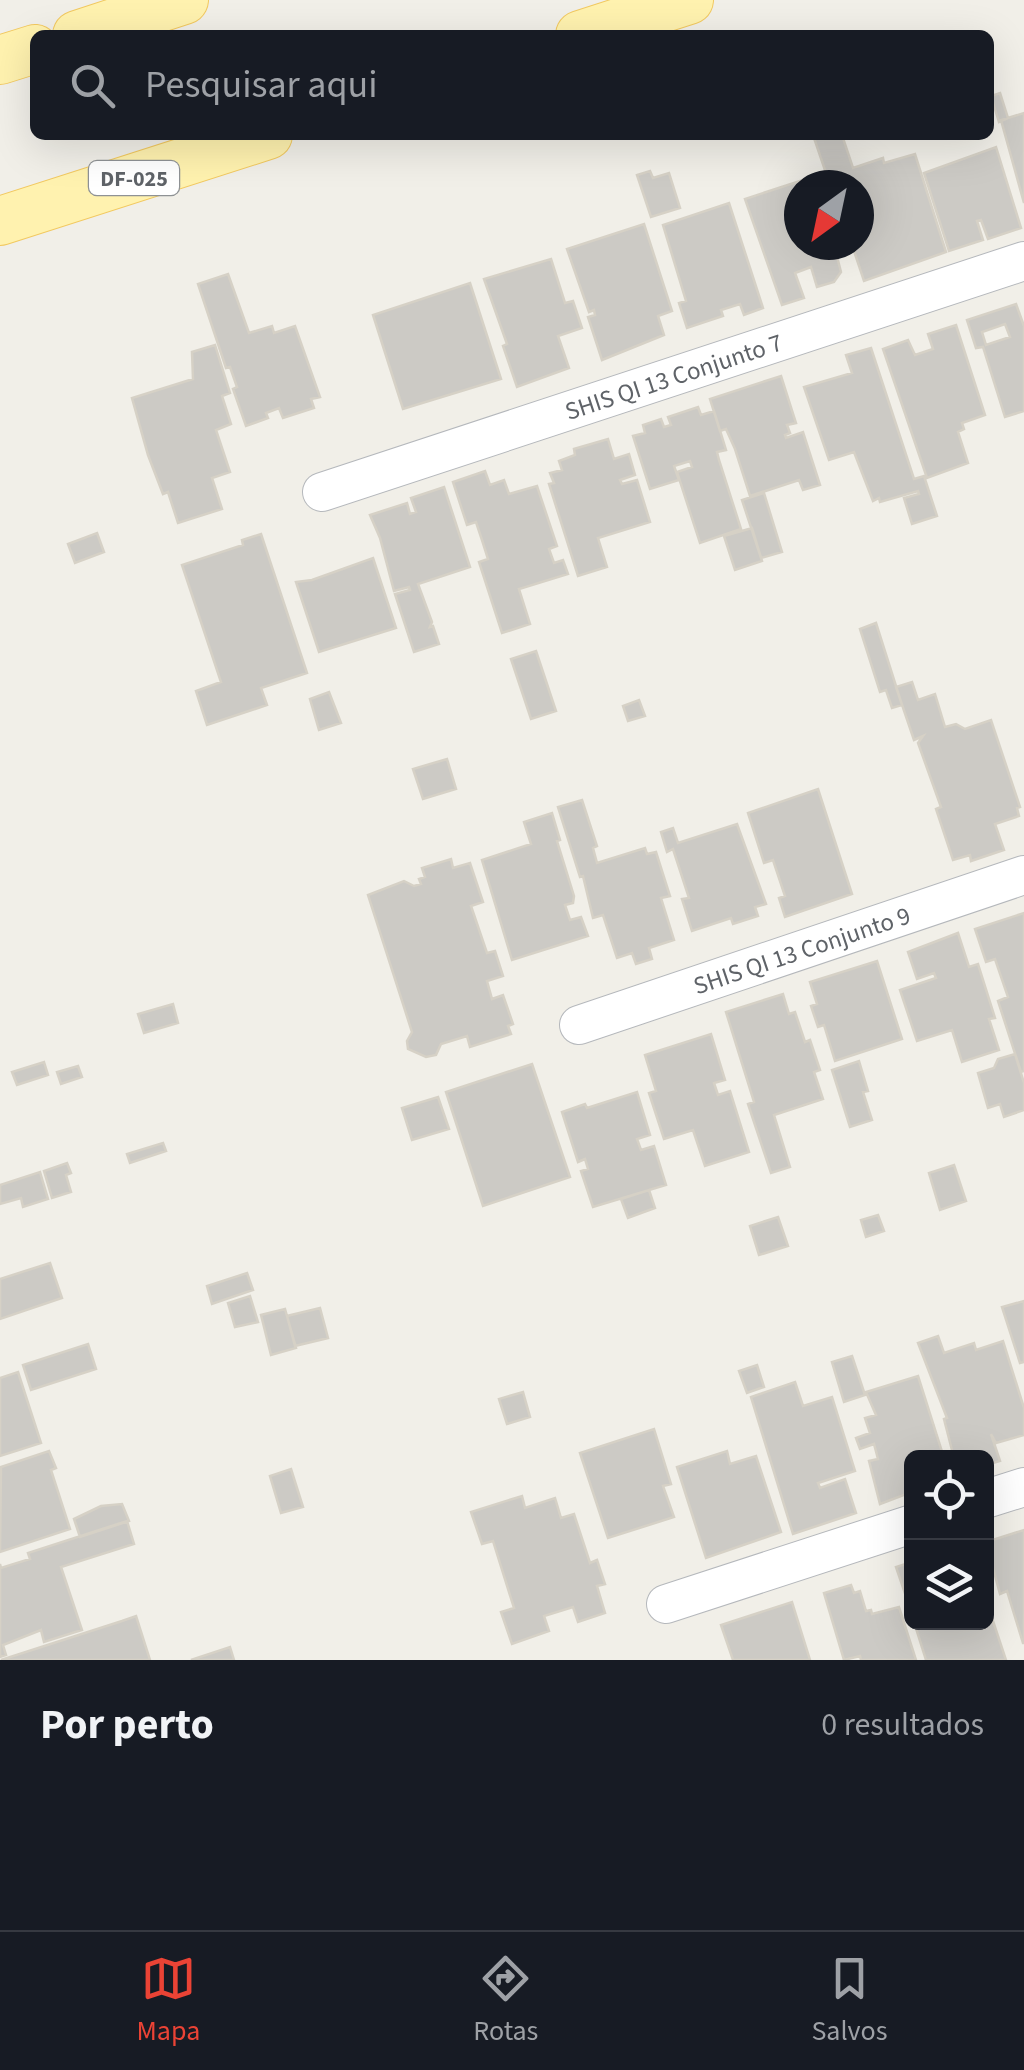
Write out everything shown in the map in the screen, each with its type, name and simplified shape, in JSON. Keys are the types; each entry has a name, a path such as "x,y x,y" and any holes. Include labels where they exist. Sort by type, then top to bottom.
{"main road":[{"path":"93,30 184,0"},
{"path":"596,30 689,0"},
{"path":"0,60 30,51"},
{"name":"DF-025","path":"4,217 252,140"}],"street":[{"name":"SHIS QI 13 Conjunto 7","path":"322,492 1024,261"},
{"name":"SHIS QI 13 Conjunto 9","path":"579,1025 1024,875"},
{"path":"994,1496 1024,1486"},
{"path":"666,1604 904,1527"}],"building":[{"path":"1000,93 1008,118 999,122 994,106 994,95"},
{"path":"1024,113 1024,203 1001,120"},
{"path":"815,140 844,140 853,168 883,158 884,163 915,154 946,252 864,281 857,260 874,260 874,170 825,170"},
{"path":"996,147 1021,228 988,239 981,220 977,221 983,240 949,251 924,173"},
{"path":"650,171 653,178 669,173 680,208 651,217 637,175"},
{"path":"784,186 784,260 838,260 841,272 834,282 817,287 811,267 795,273 804,298 782,305 745,199"},
{"path":"729,203 763,308 744,315 740,304 721,310 723,316 687,328 679,303 686,301 663,225"},
{"path":"644,224 672,311 658,316 664,335 602,360 588,317 595,315 594,310 589,312 567,249"},
{"path":"551,259 565,303 573,301 582,328 558,336 569,368 517,387 503,346 507,344 484,279"},
{"path":"228,274 249,333 272,326 274,333 295,326 320,397 311,399 314,408 283,418 279,408 266,413 268,418 246,426 233,389 237,387 230,367 226,368 198,284"},
{"path":"470,283 501,379 403,409 373,315"},
{"path":"1016,304 1024,326 1024,411 1005,417 983,347 976,348 967,320","holes":["1005,324 1010,337 986,345 982,332"]},
{"path":"956,325 985,415 962,423 964,429 958,432 968,463 927,478 883,349 908,340 915,355 933,349 928,334"},
{"path":"215,345 230,393 222,396 231,424 216,430 230,472 212,478 222,509 178,523 168,492 163,494 148,455 132,398 193,379 192,352"},
{"path":"871,348 914,479 924,476 937,516 912,524 904,498 919,494 918,491 873,501 854,452 829,460 804,387 852,373 846,355"},
{"path":"781,376 796,423 787,425 790,433 786,438 803,432 820,485 803,490 799,480 750,496 735,449 726,429 720,431 710,399"},
{"path":"698,407 701,415 714,411 726,450 717,452 741,529 700,543 677,472 692,467 690,461 674,466 679,480 650,489 633,436 645,433 643,425 661,419 664,427 671,425 668,417"},
{"path":"608,439 614,459 629,454 635,475 620,480 622,484 637,480 650,522 598,538 607,567 578,576 549,484 554,483 550,473 562,470 559,461 575,455 574,449"},
{"path":"485,471 490,485 504,480 509,494 537,486 557,546 549,549 554,563 563,560 568,574 519,589 530,624 502,633 479,562 488,559 482,540 476,522 467,525 453,482"},
{"path":"444,487 470,567 418,584 439,644 414,652 395,594 410,590 409,587 394,591 370,515 407,503 410,514 416,512 411,498"},
{"path":"764,493 782,552 761,558 742,500"},
{"path":"752,528 762,561 735,570 724,536"},
{"path":"97,533 104,552 75,563 68,544"},
{"path":"261,534 307,673 261,688 267,705 207,725 196,691 221,682 182,565 243,545 242,540"},
{"path":"373,558 396,628 319,652 296,582"},
{"path":"876,623 902,705 892,708 886,690 880,692 860,629"},
{"path":"536,651 556,711 531,719 511,659"},
{"path":"912,682 918,700 935,694 945,727 956,724 965,729 991,720 1020,807 1019,816 995,824 1004,850 971,861 970,855 953,860 936,809 941,807 918,743 923,736 914,740 896,687"},
{"path":"329,692 341,723 319,730 310,699"},
{"path":"639,700 645,716 628,721 623,706"},
{"path":"447,759 456,789 423,799 413,769"},
{"path":"818,789 852,894 785,917 779,898 785,896 773,860 764,863 748,813"},
{"path":"582,800 597,846 593,848 597,863 645,848 647,854 656,852 670,896 661,898 674,940 649,948 652,959 636,964 632,953 617,958 603,915 593,918 583,876 580,877 558,807"},
{"path":"552,813 574,896 573,903 565,905 570,920 581,917 588,936 512,960 482,860 531,844 524,822"},
{"path":"737,824 766,904 755,907 758,916 733,924 731,918 692,931 682,899 689,898 673,849 667,852 661,832 673,828 678,843"},
{"path":"451,859 453,868 470,863 483,902 471,906 487,953 495,951 503,976 487,981 492,999 503,995 513,1024 508,1026 511,1034 470,1047 467,1036 441,1044 436,1055 426,1057 408,1049 412,1032 368,895 404,881 414,886 421,884 419,879 425,877 422,868"},
{"path":"1024,913 1021,1072 998,1001 1008,997 995,959 986,962 975,929"},
{"path":"958,933 969,967 978,964 995,1018 989,1019 999,1050 962,1062 952,1030 917,1041 900,990 936,978 934,973 917,979 908,952"},
{"path":"877,961 902,1039 835,1061 824,1025 818,1027 811,1006 817,1004 810,982"},
{"path":"783,994 789,1014 795,1012 805,1042 810,1040 820,1070 814,1072 823,1099 774,1115 790,1167 771,1173 748,1104 754,1102 726,1012"},
{"path":"173,1004 178,1023 144,1033 138,1014"},
{"path":"711,1034 725,1080 714,1083 718,1095 730,1091 749,1152 705,1166 693,1130 664,1139 649,1093 656,1091 645,1055"},
{"path":"1015,1054 1024,1083 1024,1110 1004,1117 1000,1104 988,1108 978,1073 994,1068 998,1059"},
{"path":"859,1061 872,1120 850,1127 832,1070"},
{"path":"44,1062 48,1075 17,1085 12,1072"},
{"path":"532,1064 570,1177 483,1206 446,1092"},
{"path":"78,1066 82,1077 61,1084 57,1072"},
{"path":"637,1092 650,1135 637,1139 641,1150 654,1146 666,1185 593,1207 581,1171 588,1169 585,1159 578,1162 562,1112"},
{"path":"438,1097 449,1129 412,1140 402,1108"},
{"path":"163,1143 166,1151 130,1163 127,1154"},
{"path":"67,1163 71,1192 52,1198 44,1171"},
{"path":"954,1165 966,1201 940,1210 929,1173"},
{"path":"40,1172 48,1199 23,1207 21,1198 0,1204 0,1185"},
{"path":"649,1190 655,1208 628,1218 621,1199"},
{"path":"878,1215 884,1231 866,1237 861,1220"},
{"path":"778,1217 788,1246 759,1255 750,1226"},
{"path":"50,1263 62,1298 0,1319 0,1279"},
{"path":"247,1273 253,1290 212,1304 207,1286"},
{"path":"250,1296 258,1322 235,1327 228,1303"},
{"path":"1024,1301 1024,1362 1020,1363 1002,1307"},
{"path":"320,1308 328,1338 295,1346 287,1316"},
{"path":"285,1309 296,1348 271,1355 261,1315"},
{"path":"938,1336 944,1353 974,1343 976,1350 1003,1341 1024,1408 1024,1435 996,1443 991,1434 1000,1461 994,1463 994,1450 952,1450 944,1419 947,1418 918,1343"},
{"path":"88,1344 96,1369 31,1390 23,1365"},
{"path":"852,1356 865,1395 844,1402 832,1362"},
{"path":"757,1365 764,1387 747,1393 739,1371"},
{"path":"18,1372 41,1443 0,1456 0,1378"},
{"path":"918,1376 941,1450 904,1450 904,1495 880,1504 869,1461 878,1459 874,1444 860,1449 856,1438 870,1433 865,1418 876,1415 866,1392"},
{"path":"795,1382 803,1406 832,1397 855,1471 818,1483 820,1488 845,1479 856,1513 793,1534 751,1397"},
{"path":"523,1392 530,1417 507,1424 499,1399"},
{"path":"654,1429 671,1484 663,1486 674,1517 608,1538 580,1453"},
{"path":"49,1451 56,1468 51,1470 70,1529 0,1552 1,1467"},
{"path":"727,1451 730,1464 756,1456 781,1532 706,1558 677,1467"},
{"path":"291,1469 303,1507 281,1513 270,1476"},
{"path":"522,1496 525,1508 555,1498 561,1518 574,1514 590,1563 597,1560 605,1584 597,1586 605,1613 578,1622 573,1607 544,1616 549,1631 512,1644 501,1612 514,1608 493,1541 482,1544 471,1512"},
{"path":"122,1504 129,1521 80,1537 74,1519 101,1506"},
{"path":"127,1521 134,1544 61,1567 82,1630 44,1642 41,1630 3,1645 6,1655 0,1657 0,1564 1,1568 30,1559 28,1553"},
{"path":"1024,1530 1024,1643 1007,1591 1000,1594 994,1572 994,1539"},
{"path":"904,1564 904,1590 896,1567"},
{"path":"851,1585 854,1593 860,1591 866,1611 871,1610 872,1614 899,1607 916,1660 861,1660 860,1656 844,1660 824,1593"},
{"path":"792,1602 810,1660 733,1660 721,1625"},
{"path":"136,1616 150,1660 1,1660 122,1621"},
{"path":"994,1624 1006,1660 926,1660 917,1630 994,1630"},
{"path":"230,1647 234,1660 191,1660"}]}
